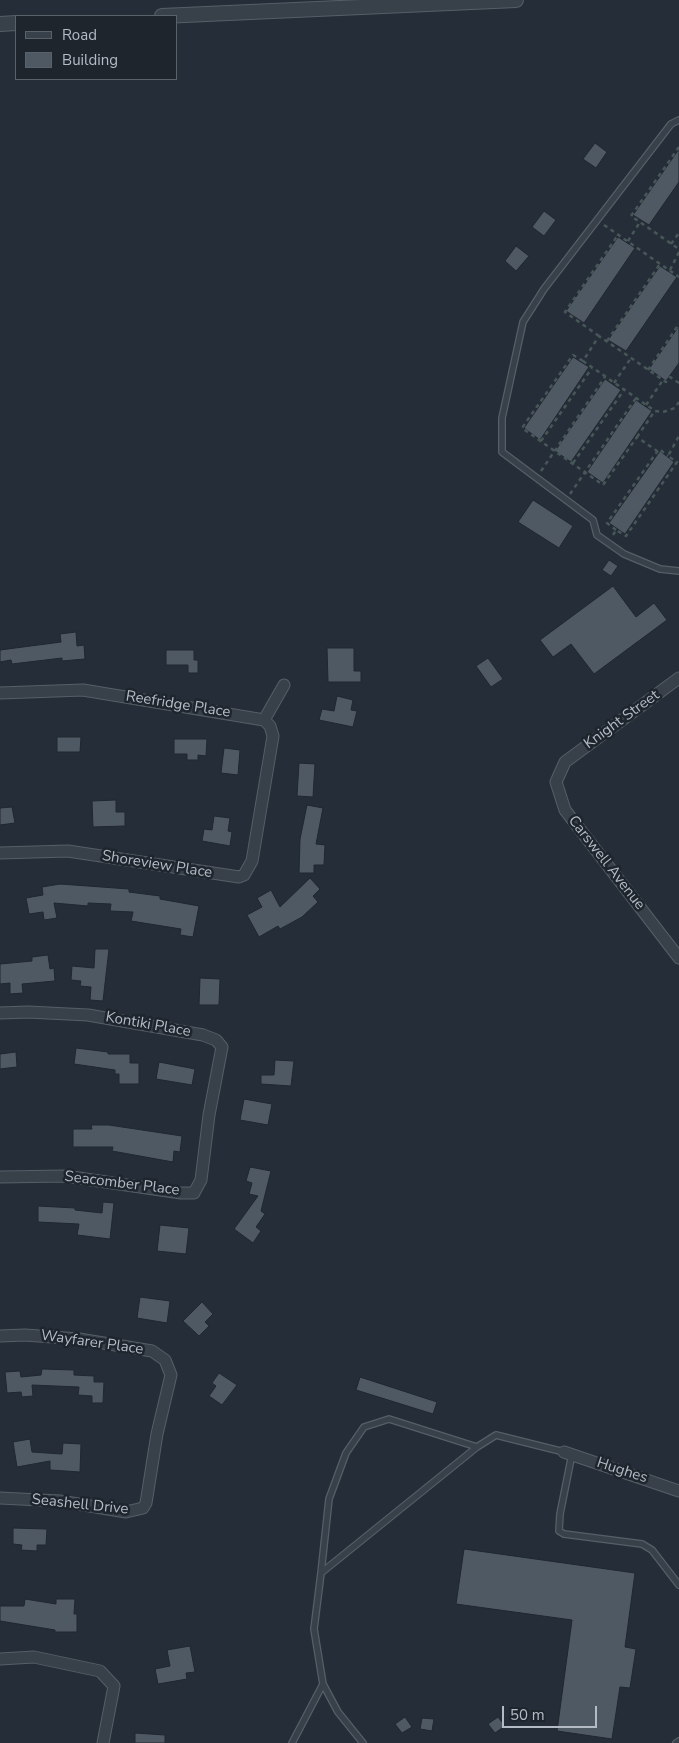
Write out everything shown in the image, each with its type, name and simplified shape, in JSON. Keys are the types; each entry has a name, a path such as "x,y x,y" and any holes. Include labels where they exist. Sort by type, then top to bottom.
{"street":[{"path":"178,15 516,0"},
{"path":"0,24 15,23"},
{"name":"Knight Street","path":"565,762 679,678"},
{"path":"264,720 284,685"},
{"name":"Reefridge Place","path":"0,693 83,690 264,720"},
{"name":"Shoreview Place","path":"0,853 68,851 239,877 249,870 252,861 273,736 270,726 264,720"},
{"name":"Carswell Avenue","path":"565,762 556,782 565,810 679,958"},
{"name":"Kontiki Place","path":"0,1013 28,1012 88,1015 203,1035 216,1040 222,1048 222,1054 209,1115"},
{"name":"Seacomber Place","path":"0,1177 64,1176 181,1193 194,1193 201,1180 209,1115"},
{"name":"Wayfarer Place","path":"0,1336 25,1335 79,1339 152,1351 159,1355 169,1367 171,1375 157,1434"},
{"name":"Seashell Drive","path":"0,1498 60,1501 126,1512 137,1511 146,1503 157,1434"},
{"name":"Hughes","path":"568,1453 679,1491"},
{"path":"0,1659 34,1657 100,1671 114,1686 103,1743"}],"lane":[{"path":"679,120 670,124 544,289 523,322 502,418 502,452 565,501 593,520 597,535 624,554 660,569 679,571"},
{"path":"363,1743 338,1712 323,1684 314,1629 329,1499 346,1453 364,1427 389,1419 476,1447"},
{"path":"321,1573 476,1447 496,1435 568,1453 559,1531 564,1534 642,1544 652,1550 679,1585"},
{"path":"292,1743 323,1684"}],"path":[{"path":"670,270 679,251 631,216 679,147"},
{"path":"597,220 679,276"},
{"path":"628,241 640,222"},
{"path":"671,244 679,233"},
{"path":"618,235 565,312 662,380 666,382 670,377 679,383"},
{"path":"606,341 660,264"},
{"path":"648,370 679,324"},
{"path":"583,361 600,336"},
{"path":"655,411 603,485 522,428 573,355 655,411 664,412 677,408 679,402"},
{"path":"614,383 631,358"},
{"path":"541,441 592,368"},
{"path":"536,478 605,377"},
{"path":"646,405 662,380"},
{"path":"573,463 624,390"},
{"path":"565,501 636,398"},
{"path":"668,456 679,436"},
{"path":"637,437 677,462 626,536 607,523 657,451"},
{"path":"608,543 616,530"}],"building":[{"path":"595,143 607,152 596,168 583,159"},
{"path":"679,149 679,182 649,225 633,215"},
{"path":"544,211 556,220 544,236 532,227"},
{"path":"618,237 635,248 584,323 566,311"},
{"path":"516,246 529,256 516,271 505,261"},
{"path":"660,266 677,277 626,351 608,340"},
{"path":"679,326 679,363 666,381 649,369"},
{"path":"573,357 589,367 540,440 524,428"},
{"path":"605,379 621,390 571,462 555,451"},
{"path":"636,400 652,411 603,483 587,472"},
{"path":"660,451 674,462 625,534 609,523"},
{"path":"533,500 573,526 559,548 518,522"},
{"path":"609,560 618,566 611,576 602,570"},
{"path":"613,586 636,617 654,603 667,620 594,674 571,644 553,657 540,640"},
{"path":"76,632 77,646 84,645 85,659 62,661 62,658 12,664 11,660 0,662 0,650 61,642 60,634"},
{"path":"327,648 354,648 354,671 361,671 361,682 328,682"},
{"path":"166,650 194,650 194,660 198,660 198,673 188,673 188,665 166,665"},
{"path":"488,658 503,679 491,687 476,666"},
{"path":"337,696 353,700 351,710 357,711 353,727 319,720 322,709 334,711"},
{"path":"57,737 81,737 80,752 57,752"},
{"path":"174,739 207,739 206,756 198,755 198,760 187,760 187,754 174,754"},
{"path":"224,748 240,750 238,775 221,773"},
{"path":"299,763 315,764 313,797 297,796"},
{"path":"116,800 116,812 125,812 125,826 93,827 92,801"},
{"path":"307,805 323,808 316,844 325,845 324,865 314,865 314,873 299,873 300,839"},
{"path":"12,807 15,823 0,825 0,808"},
{"path":"214,816 230,818 228,831 232,832 230,846 202,841 204,829 212,830"},
{"path":"310,878 320,889 313,896 318,902 302,917 280,929 278,926 259,937 247,915 262,907 257,898 271,890 280,907"},
{"path":"60,884 129,889 129,892 160,896 160,899 199,906 193,937 180,935 181,929 131,921 133,912 110,911 111,904 88,903 88,906 54,903 57,918 44,920 43,912 29,914 26,898 43,895 42,887"},
{"path":"95,949 109,949 103,1001 90,1000 91,987 80,986 81,981 71,980 72,966 94,968"},
{"path":"48,955 50,969 54,968 55,981 22,984 23,993 10,994 10,983 0,984 0,964 32,961 32,957"},
{"path":"200,978 220,979 219,1005 199,1005"},
{"path":"76,1048 108,1052 108,1054 130,1054 130,1063 139,1063 139,1084 119,1084 119,1074 115,1074 115,1070 74,1064"},
{"path":"16,1052 17,1067 0,1069 0,1054"},
{"path":"275,1060 294,1061 291,1086 261,1084 261,1075 274,1075"},
{"path":"159,1062 195,1069 192,1085 156,1079"},
{"path":"244,1099 272,1104 268,1125 240,1120"},
{"path":"91,1125 109,1125 182,1136 180,1152 174,1151 173,1162 112,1151 113,1147 73,1147 73,1129 92,1129"},
{"path":"250,1167 271,1171 261,1211 265,1214 256,1227 261,1231 253,1243 234,1229 258,1196 249,1194 252,1183 246,1181"},
{"path":"103,1202 114,1203 110,1239 77,1235 79,1224 38,1222 38,1206 75,1208 75,1210 102,1213"},
{"path":"160,1225 189,1228 186,1254 157,1251"},
{"path":"140,1297 170,1301 167,1323 137,1318"},
{"path":"202,1302 213,1314 205,1322 209,1326 199,1336 183,1321"},
{"path":"42,1369 74,1370 74,1375 94,1376 94,1382 104,1382 103,1403 92,1403 92,1396 78,1395 79,1387 32,1385 33,1396 22,1397 21,1392 7,1393 5,1372 20,1371 21,1377 41,1375"},
{"path":"219,1373 237,1385 222,1405 209,1396 216,1386 212,1383"},
{"path":"360,1377 437,1402 433,1414 356,1390"},
{"path":"30,1439 32,1452 62,1454 63,1443 81,1444 80,1472 50,1470 50,1461 17,1467 13,1442"},
{"path":"13,1528 47,1529 46,1545 37,1545 37,1551 21,1550 22,1545 13,1544"},
{"path":"464,1549 635,1573 625,1647 636,1649 630,1688 620,1687 612,1739 557,1731 572,1620 456,1604"},
{"path":"25,1599 56,1604 56,1599 75,1599 74,1614 77,1614 77,1632 55,1632 55,1630 0,1621 0,1606 24,1606"},
{"path":"190,1646 195,1672 186,1673 187,1679 158,1684 155,1669 170,1666 167,1650"},
{"path":"405,1717 412,1727 402,1733 395,1724"},
{"path":"498,1717 505,1726 495,1733 488,1724"},
{"path":"422,1718 434,1719 432,1731 420,1729"},
{"path":"135,1733 165,1735 165,1743 135,1743"}]}
